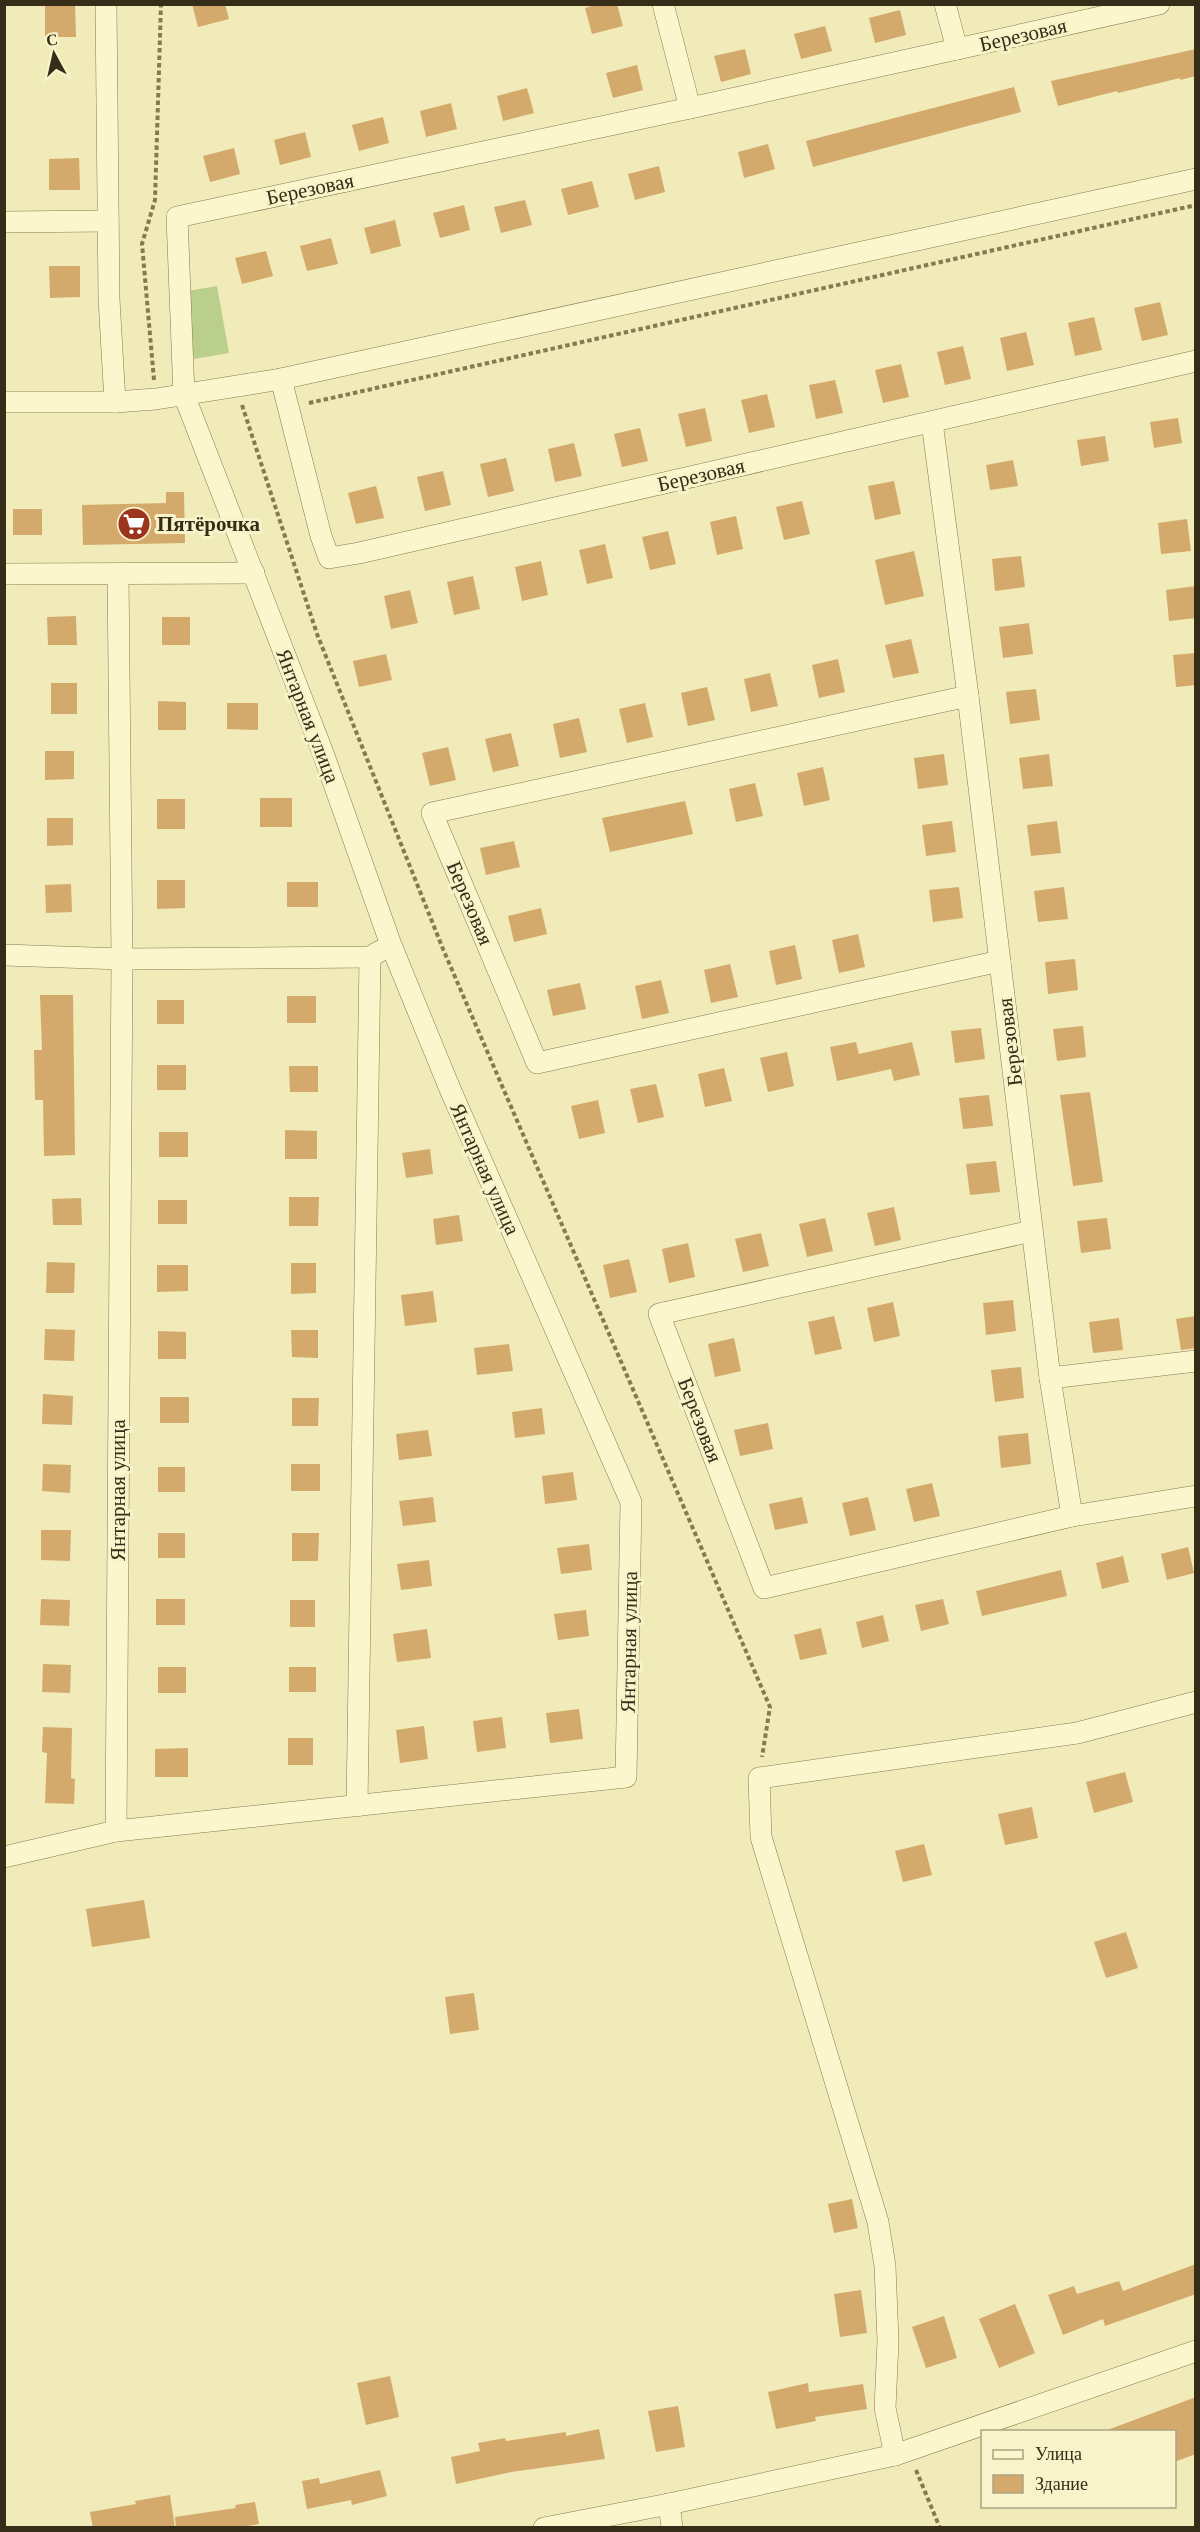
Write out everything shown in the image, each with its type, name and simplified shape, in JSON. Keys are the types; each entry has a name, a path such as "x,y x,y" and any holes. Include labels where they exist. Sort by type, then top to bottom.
{"street":[{"path":"106,4 109,299 115,402"},
{"path":"663,4 690,108"},
{"name":"Березовая","path":"945,4 957,49"},
{"name":"Березовая","path":"177,217 690,108 1159,4"},
{"path":"4,402 115,402 156,399 281,379 1196,179"},
{"name":"Янтарная улица","path":"177,217 184,395 323,753 391,945 450,1089 631,1502 626,1777 357,1806"},
{"path":"4,222 108,221"},
{"name":"Березовая","path":"288,407 321,536 329,558 1196,361"},
{"path":"281,379 288,407"},
{"name":"Березовая","path":"932,422 968,696 1050,1378 1072,1516"},
{"path":"4,574 254,573"},
{"name":"Янтарная улица","path":"116,1831 122,959 118,574"},
{"name":"Березовая","path":"968,696 432,813 537,1063 1000,961"},
{"path":"4,955 122,959 370,957 391,945"},
{"path":"4,1857 116,1831 357,1806 370,957"},
{"name":"Березовая","path":"1032,1231 659,1314 764,1588 1072,1516 1196,1496"},
{"path":"1050,1378 1196,1361"},
{"path":"902,2453 885,2408 888,2341 885,2276 878,2222 761,1837 759,1778 1077,1733 1196,1702"},
{"path":"544,2528 669,2504 902,2453 1196,2351"},
{"path":"669,2504 672,2528"}],"path":[{"path":"156,399 142,244 155,200 161,4"},
{"path":"288,407 1196,205"},
{"path":"239,399 317,634 442,949 770,1707 759,1778"},
{"path":"902,2453 940,2528"}],"green space":[{"path":"217,286 229,353 194,359 182,292"}],"building":[{"path":"192,4 225,4 229,19 198,27"},
{"path":"599,4 617,4 623,26 592,34 585,8"},
{"path":"75,5 76,37 45,37 45,6"},
{"path":"900,10 906,35 875,43 869,18"},
{"path":"825,26 832,51 801,59 794,34"},
{"path":"745,49 751,74 721,82 714,56"},
{"path":"1196,49 1196,76 1118,93 1117,91 1058,106 1051,81"},
{"path":"637,65 643,90 613,98 606,73"},
{"path":"1014,87 1021,112 813,167 806,141"},
{"path":"527,88 534,113 503,121 497,96"},
{"path":"451,103 457,129 426,137 420,111"},
{"path":"383,117 389,143 359,151 352,125"},
{"path":"305,132 311,157 280,165 274,140"},
{"path":"768,144 775,169 744,178 738,152"},
{"path":"234,148 240,174 210,182 203,156"},
{"path":"79,158 80,190 49,190 49,159"},
{"path":"659,166 665,192 635,200 628,174"},
{"path":"592,181 599,207 568,215 561,189"},
{"path":"525,200 532,225 501,233 494,207"},
{"path":"464,205 470,230 440,238 433,213"},
{"path":"395,220 401,246 371,254 364,228"},
{"path":"331,238 338,264 307,271 300,246"},
{"path":"266,251 273,276 242,284 235,258"},
{"path":"49,266 80,266 80,297 50,298"},
{"path":"1160,302 1168,335 1142,341 1134,308"},
{"path":"1094,317 1102,350 1075,356 1068,323"},
{"path":"1026,332 1034,365 1007,371 1000,338"},
{"path":"963,346 971,379 945,385 937,352"},
{"path":"901,364 909,397 883,403 875,370"},
{"path":"835,380 843,413 816,419 809,385"},
{"path":"767,394 775,427 749,433 741,400"},
{"path":"705,408 712,441 686,447 678,414"},
{"path":"1178,418 1182,443 1154,448 1150,422"},
{"path":"640,428 648,461 622,467 614,434"},
{"path":"1105,436 1109,461 1081,466 1077,440"},
{"path":"574,443 582,476 555,482 548,449"},
{"path":"506,458 514,491 488,497 480,464"},
{"path":"1013,460 1018,486 990,490 986,465"},
{"path":"443,471 451,505 425,511 417,477"},
{"path":"894,481 901,514 875,520 868,486"},
{"path":"376,486 384,518 356,524 348,493"},
{"name":"Пятёрочка","path":"166,492 184,492 185,543 83,545 82,505 166,503"},
{"path":"802,501 810,534 784,540 776,507"},
{"path":"13,509 42,509 42,535 13,535"},
{"path":"736,516 743,549 717,555 710,522"},
{"path":"1187,519 1191,551 1161,554 1158,523"},
{"path":"668,531 676,564 650,570 642,537"},
{"path":"605,544 613,578 587,584 579,550"},
{"path":"914,551 924,596 885,605 875,560"},
{"path":"1021,556 1025,587 995,591 992,559"},
{"path":"541,561 548,595 522,601 515,567"},
{"path":"473,576 480,609 454,615 447,582"},
{"path":"1196,586 1196,618 1169,621 1166,590"},
{"path":"410,590 418,623 391,629 384,596"},
{"path":"76,616 77,645 48,645 47,617"},
{"path":"162,617 190,617 190,645 162,645"},
{"path":"1029,623 1033,654 1003,658 999,627"},
{"path":"911,639 919,673 893,678 885,645"},
{"path":"1196,653 1196,685 1176,687 1173,655"},
{"path":"386,654 392,680 359,687 353,661"},
{"path":"838,659 845,692 819,698 812,665"},
{"path":"770,673 778,706 751,712 744,679"},
{"path":"51,683 77,683 77,714 51,714"},
{"path":"707,687 715,720 688,726 681,693"},
{"path":"1036,689 1040,720 1010,724 1006,692"},
{"path":"158,701 186,702 186,730 158,730"},
{"path":"227,703 258,703 258,730 227,729"},
{"path":"645,703 653,737 627,743 619,709"},
{"path":"579,718 587,752 560,758 553,724"},
{"path":"511,733 519,766 493,772 485,739"},
{"path":"448,747 456,780 430,786 422,753"},
{"path":"45,751 74,751 74,779 45,780"},
{"path":"944,754 948,785 918,789 914,758"},
{"path":"1049,754 1053,786 1023,789 1019,758"},
{"path":"823,767 830,800 804,806 797,773"},
{"path":"755,783 763,816 736,822 729,789"},
{"path":"260,798 292,798 292,827 260,827"},
{"path":"157,799 185,799 185,829 157,829"},
{"path":"685,801 693,834 610,852 602,818"},
{"path":"47,818 73,818 73,845 47,846"},
{"path":"952,821 956,852 926,856 922,825"},
{"path":"1057,821 1061,853 1031,856 1027,825"},
{"path":"514,841 520,867 486,875 480,848"},
{"path":"157,880 185,880 185,908 157,909"},
{"path":"287,882 318,882 318,907 287,907"},
{"path":"71,884 72,912 46,913 45,885"},
{"path":"959,887 963,918 933,922 929,890"},
{"path":"1064,887 1068,919 1038,922 1034,891"},
{"path":"541,908 547,934 514,942 508,916"},
{"path":"858,934 865,967 839,973 832,940"},
{"path":"795,945 802,979 776,985 769,951"},
{"path":"1075,959 1078,990 1048,994 1045,962"},
{"path":"730,964 738,997 711,1003 704,970"},
{"path":"661,980 669,1013 642,1019 635,986"},
{"path":"580,983 586,1009 553,1016 547,990"},
{"path":"40,995 73,995 75,1155 44,1156 43,1100 35,1100 34,1050 42,1050"},
{"path":"287,996 316,996 316,1023 287,1023"},
{"path":"157,1000 184,1000 184,1024 157,1024"},
{"path":"1083,1026 1086,1057 1057,1061 1053,1029"},
{"path":"981,1028 985,1059 955,1063 951,1031"},
{"path":"856,1042 859,1054 912,1042 920,1075 894,1081 891,1069 837,1081 830,1047"},
{"path":"787,1052 794,1086 768,1092 760,1058"},
{"path":"157,1065 186,1065 186,1090 157,1090"},
{"path":"289,1066 318,1066 318,1092 290,1092"},
{"path":"724,1068 732,1101 705,1107 698,1074"},
{"path":"656,1084 664,1117 638,1123 630,1089"},
{"path":"1090,1092 1103,1182 1073,1186 1060,1095"},
{"path":"989,1095 993,1126 963,1129 959,1098"},
{"path":"598,1100 605,1133 579,1139 571,1106"},
{"path":"285,1130 317,1131 317,1159 285,1159"},
{"path":"159,1132 188,1132 188,1157 159,1157"},
{"path":"430,1149 433,1174 406,1178 402,1153"},
{"path":"996,1161 1000,1192 970,1195 966,1164"},
{"path":"289,1197 319,1197 318,1226 289,1226"},
{"path":"81,1198 82,1225 53,1225 52,1199"},
{"path":"158,1200 187,1200 187,1224 158,1224"},
{"path":"894,1207 901,1240 875,1246 867,1213"},
{"path":"459,1215 463,1241 436,1245 433,1219"},
{"path":"825,1218 833,1251 807,1257 799,1224"},
{"path":"1107,1218 1111,1249 1081,1253 1077,1221"},
{"path":"761,1233 769,1266 743,1272 735,1239"},
{"path":"688,1243 695,1277 669,1283 662,1249"},
{"path":"629,1259 637,1292 610,1298 603,1265"},
{"path":"47,1262 75,1263 74,1293 46,1293"},
{"path":"291,1263 316,1263 316,1293 291,1294"},
{"path":"157,1265 188,1265 188,1291 157,1292"},
{"path":"433,1291 437,1322 405,1326 401,1295"},
{"path":"1013,1300 1016,1331 986,1335 983,1303"},
{"path":"893,1302 900,1336 874,1342 867,1308"},
{"path":"834,1316 842,1349 815,1355 808,1322"},
{"path":"1196,1316 1196,1348 1181,1350 1176,1319"},
{"path":"1119,1318 1123,1350 1093,1353 1089,1322"},
{"path":"45,1329 75,1330 74,1361 44,1360"},
{"path":"291,1330 318,1330 318,1358 292,1357"},
{"path":"158,1331 186,1332 186,1359 158,1359"},
{"path":"734,1338 741,1371 715,1377 708,1344"},
{"path":"509,1344 513,1371 477,1375 474,1348"},
{"path":"1021,1367 1024,1398 995,1402 991,1370"},
{"path":"43,1394 73,1396 72,1425 42,1424"},
{"path":"160,1397 189,1397 189,1423 160,1423"},
{"path":"292,1398 319,1398 318,1426 292,1426"},
{"path":"542,1408 545,1434 515,1438 512,1412"},
{"path":"768,1423 773,1449 740,1456 734,1430"},
{"path":"428,1430 432,1456 399,1460 396,1434"},
{"path":"1028,1433 1031,1464 1001,1468 998,1436"},
{"path":"43,1464 71,1465 70,1493 42,1491"},
{"path":"291,1464 320,1464 320,1491 291,1491"},
{"path":"158,1467 185,1467 185,1492 158,1492"},
{"path":"573,1472 577,1500 545,1504 542,1476"},
{"path":"932,1483 940,1516 914,1522 906,1489"},
{"path":"433,1497 436,1522 403,1526 399,1501"},
{"path":"802,1497 808,1523 775,1530 769,1504"},
{"path":"868,1497 876,1530 850,1536 842,1503"},
{"path":"41,1530 71,1530 70,1561 41,1560"},
{"path":"158,1533 185,1533 185,1558 158,1558"},
{"path":"292,1533 319,1533 318,1561 292,1561"},
{"path":"589,1544 592,1570 561,1574 557,1548"},
{"path":"1188,1547 1194,1573 1167,1580 1161,1554"},
{"path":"1123,1556 1129,1582 1102,1589 1096,1563"},
{"path":"429,1560 432,1586 401,1590 397,1564"},
{"path":"1061,1570 1067,1596 982,1616 976,1591"},
{"path":"41,1599 70,1600 69,1626 40,1625"},
{"path":"156,1599 185,1599 185,1625 156,1625"},
{"path":"943,1599 949,1624 921,1631 915,1605"},
{"path":"290,1600 315,1600 315,1627 290,1627"},
{"path":"586,1610 589,1636 558,1640 554,1614"},
{"path":"883,1615 889,1641 862,1648 856,1622"},
{"path":"821,1628 827,1654 800,1660 794,1635"},
{"path":"427,1629 431,1658 397,1662 393,1634"},
{"path":"43,1664 71,1665 70,1693 42,1692"},
{"path":"158,1667 186,1667 186,1693 158,1693"},
{"path":"289,1667 316,1667 316,1692 289,1692"},
{"path":"579,1709 583,1739 550,1743 546,1713"},
{"path":"502,1717 506,1748 477,1752 473,1721"},
{"path":"424,1726 428,1759 400,1763 396,1730"},
{"path":"43,1727 72,1728 71,1778 75,1779 74,1804 45,1803 47,1753 42,1752"},
{"path":"288,1738 313,1738 313,1765 288,1765"},
{"path":"188,1748 188,1777 155,1777 155,1749"},
{"path":"1125,1772 1133,1802 1094,1813 1086,1782"},
{"path":"1032,1807 1038,1838 1005,1845 998,1814"},
{"path":"924,1844 932,1875 903,1882 895,1851"},
{"path":"144,1900 150,1938 92,1947 86,1909"},
{"path":"1126,1932 1138,1968 1106,1978 1094,1942"},
{"path":"474,1993 479,2030 450,2034 445,1997"},
{"path":"852,2199 858,2228 834,2233 828,2204"},
{"path":"1196,2264 1196,2294 1105,2326 1103,2319 1063,2335 1048,2295 1074,2286 1077,2294 1119,2281 1123,2291"},
{"path":"861,2290 867,2333 840,2337 834,2294"},
{"path":"1015,2304 1035,2353 999,2368 979,2319"},
{"path":"944,2316 957,2358 926,2368 912,2327"},
{"path":"390,2376 399,2417 366,2425 357,2383"},
{"path":"808,2383 809,2392 863,2384 867,2409 815,2417 816,2421 776,2429 768,2392"},
{"path":"1196,2397 1196,2454 1176,2461 1176,2430 1110,2429"},
{"path":"678,2406 685,2447 656,2452 648,2411"},
{"path":"599,2429 605,2459 511,2472 456,2484 451,2457 480,2451 478,2443 566,2432 566,2436"},
{"path":"380,2470 387,2496 352,2505 351,2500 307,2509 302,2481 319,2478 320,2484"},
{"path":"170,2495 175,2528 93,2528 90,2512"},
{"path":"255,2502 259,2524 237,2528 176,2528 175,2517 236,2508 235,2505"}],"place":[{"name":"Пятёрочка","path":"134,524"}]}
